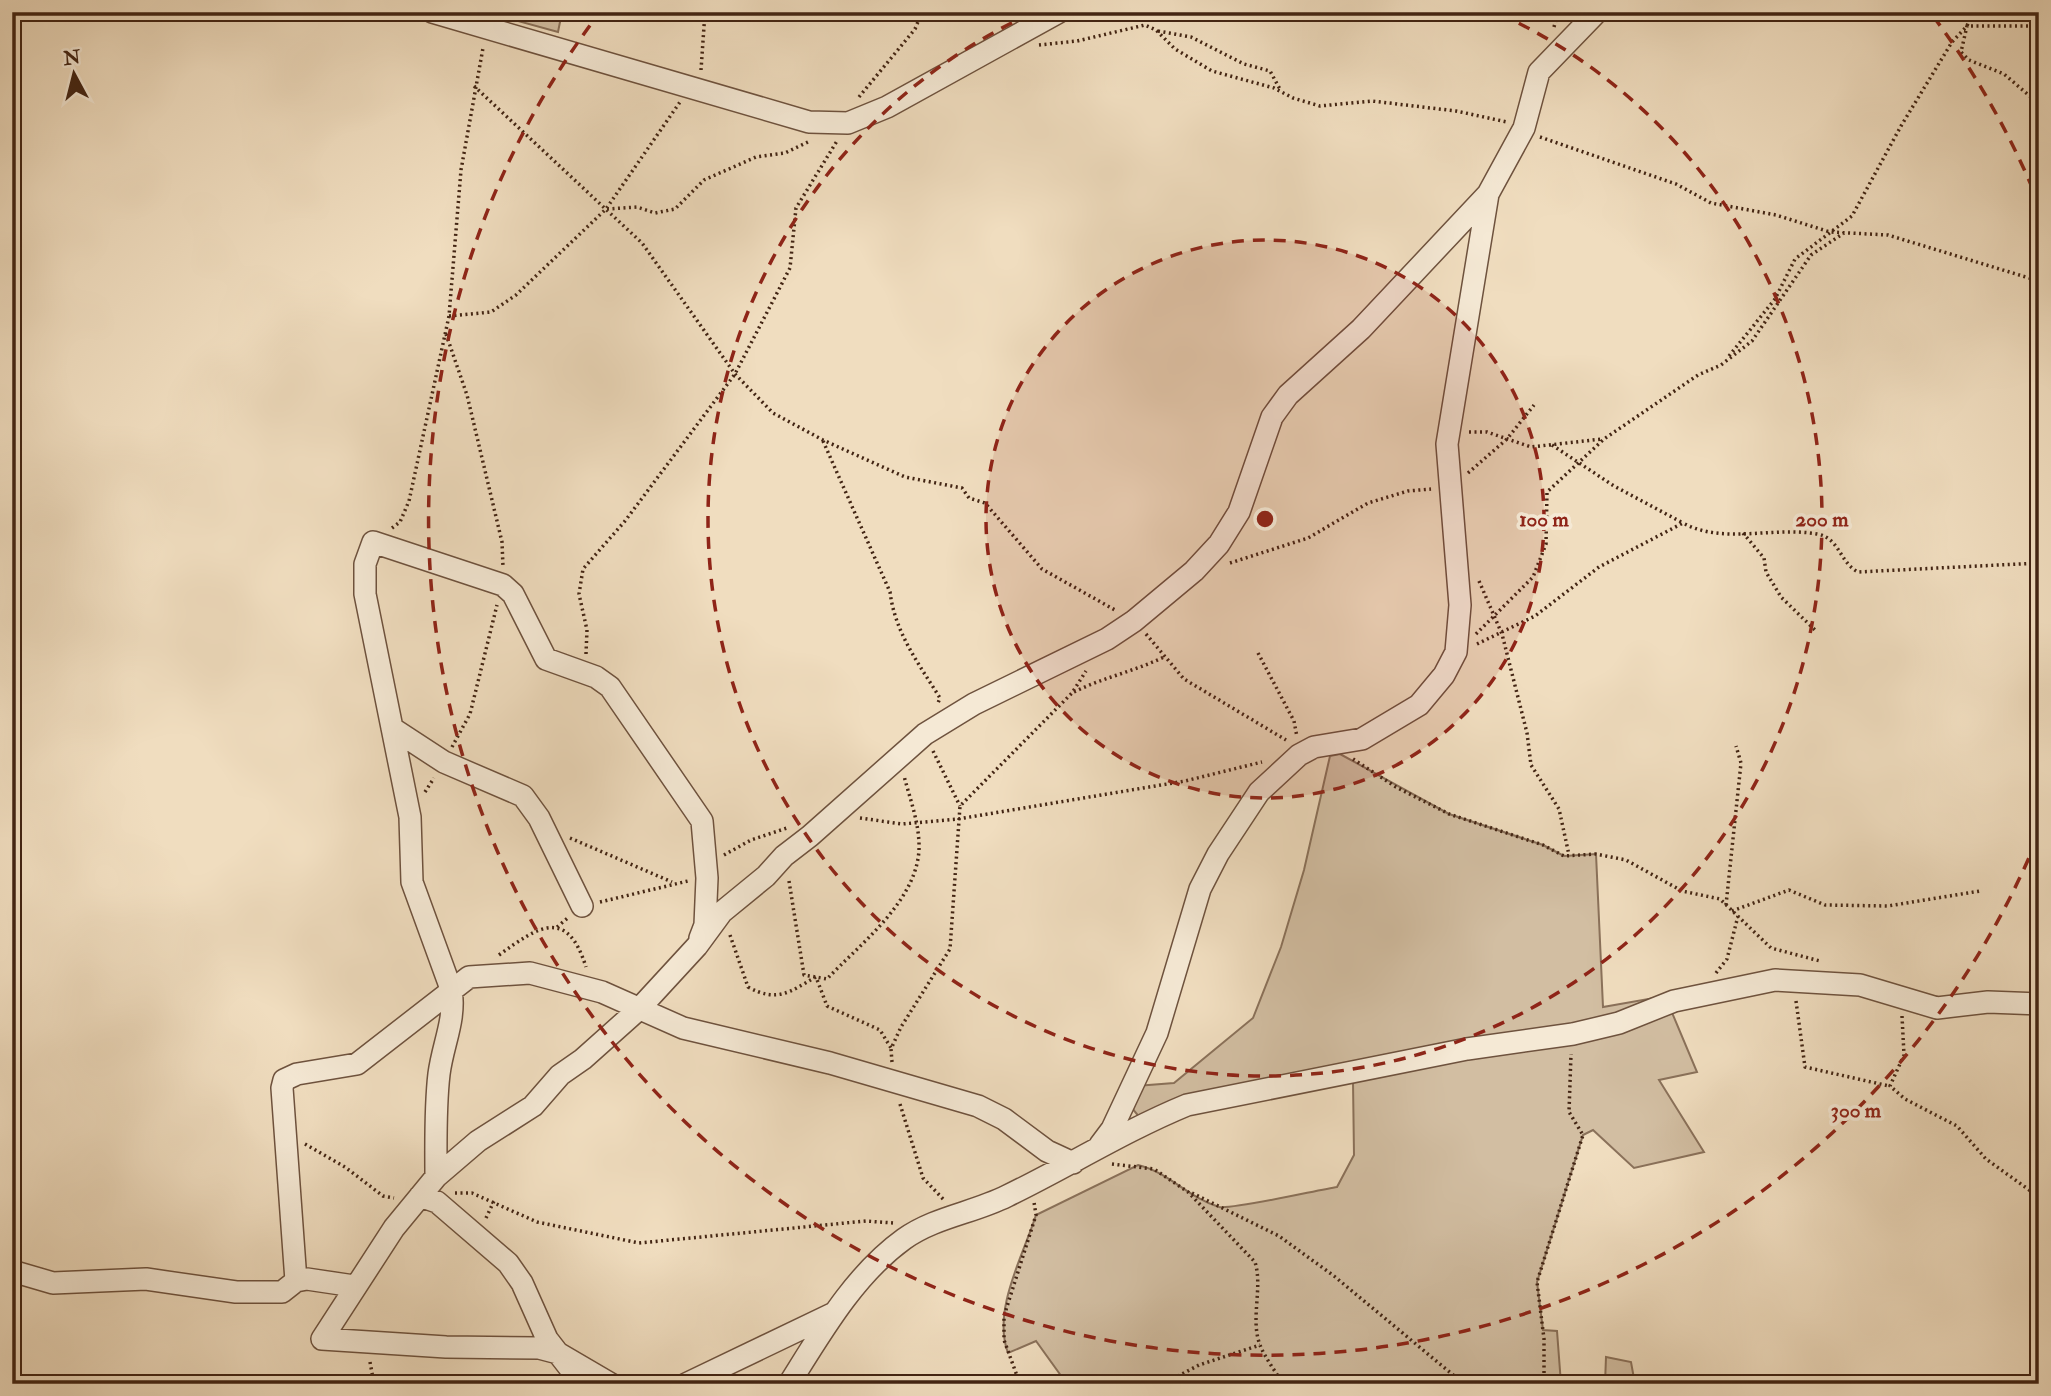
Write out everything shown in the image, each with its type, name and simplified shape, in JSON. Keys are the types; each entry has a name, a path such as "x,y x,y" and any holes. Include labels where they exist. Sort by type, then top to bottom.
{"street":[{"path":"432,12 809,122 848,122 887,107 1059,12"},
{"path":"436,1177 478,1141 533,1106 560,1075 583,1059 639,1009 697,946 722,912 900,759 925,734 974,704 1107,639 1134,621 1194,571 1219,544 1239,512 1272,417 1288,395 1361,329 1488,194 1524,128 1539,72 1597,12"},
{"path":"1100,1146 1112,1129 1157,1033 1200,888 1217,854 1259,792 1301,751 1362,739 1419,705 1444,675 1456,652 1460,605 1447,444 1488,194"},
{"path":"611,1384 558,1353 539,1348 406,1345 321,1339 354,1286 427,1198 436,1177 437,1090 440,1066 460,983 416,896 410,817 364,585 365,564 373,542 503,585 513,594 546,659 584,672 610,687 702,821 707,878 705,925 697,946"},
{"path":"392,728 444,762 517,791 539,818 582,906"},
{"path":"296,1281 284,1080 297,1074 357,1064 460,983 530,973 602,992 683,1028 894,1082 993,1112 1047,1150 1073,1163"},
{"path":"789,1384 834,1313 880,1259 904,1239 926,1225 1006,1197 1100,1146 1187,1105 1226,1095 1467,1049 1573,1034 1619,1023 1674,1000 1775,980 1849,984 1937,1008 1988,1002 2039,1004"},
{"path":"427,1198 508,1263 522,1283 547,1339 582,1384"},
{"path":"12,1271 52,1283 146,1279 236,1292 282,1292 296,1281 307,1279 354,1286"},
{"path":"686,1384 834,1313"}],"path":[{"path":"449,316 491,312 516,295 606,209 701,72 705,12"},
{"path":"584,672 587,630 579,594 583,569 625,521 735,374 790,268 796,208 848,122 861,94 915,29 922,12"},
{"path":"1972,12 1961,52 1969,60 2004,74 2037,103 2039,112"},
{"path":"1014,39 1042,46 1145,25 1191,37 1244,64 1270,71 1282,92"},
{"path":"1721,365 1749,335 1775,299 1795,258 1852,216 1952,42 1967,26 2039,26"},
{"path":"373,542 400,522 409,501 449,316 461,170 474,86 487,28"},
{"path":"1156,30 1175,48 1212,71 1320,106 1372,101 1493,118 1524,128 1552,144 1676,184 1711,203 1776,215 1830,232 1888,235 2039,281"},
{"path":"474,86 642,243 735,374 773,413 823,440 905,477 962,488 969,498 985,503 1042,569 1134,621 1184,679 1301,751"},
{"path":"606,209 637,206 655,213 675,209 704,180 756,157 785,153 810,141"},
{"path":"1456,652 1497,617 1533,577 1546,544 1547,492 1604,439 1698,375 1721,365 1752,341 1811,255 1844,233"},
{"path":"1194,571 1257,556 1308,538 1368,503 1408,491 1452,486 1507,439 1534,405"},
{"path":"1450,433 1487,432 1531,447 1604,439"},
{"path":"823,440 890,592 893,615 909,649 940,698 925,734 960,806 950,949 891,1049"},
{"path":"1552,445 1700,532 1819,534 1835,542 1845,565 1858,572 2039,564"},
{"path":"1456,652 1502,634 1535,616 1599,567 1683,523"},
{"path":"1743,533 1765,558 1766,572 1780,597 1815,630"},
{"path":"1478,579 1497,617 1502,634 1527,733 1531,765 1559,809 1569,855"},
{"path":"960,806 1072,693 1107,639"},
{"path":"1258,653 1294,721 1301,751"},
{"path":"1072,693 1098,680 1147,666 1166,656"},
{"path":"1339,745 1361,767 1449,814 1569,855 1596,854 1626,860 1682,891 1720,899 1771,948 1825,963"},
{"path":"1726,905 1741,763 1737,746"},
{"path":"784,856 804,975 827,979 888,915 907,887 919,851 916,823 900,759"},
{"path":"835,814 902,824 958,819 1172,783 1264,762"},
{"path":"539,818 573,839 674,883"},
{"path":"557,927 582,906 674,883 707,878 724,855 751,841 793,826"},
{"path":"2031,859 2039,859"},
{"path":"1732,911 1789,890 1825,905 1888,906 1980,891"},
{"path":"722,912 748,987 760,994 780,996 816,977"},
{"path":"1700,994 1727,959 1738,916"},
{"path":"460,983 528,935 557,927 564,928 573,937 593,983 602,992"},
{"path":"1778,950 1793,982 1805,1067 1890,1086 1905,1099 1957,1126 1986,1159 2039,1197"},
{"path":"816,977 827,1006 880,1030 891,1049 894,1082 923,1178 957,1214"},
{"path":"1890,1086 1904,1055 1902,1000"},
{"path":"1544,1384 1545,1339 1538,1282 1583,1135 1569,1112 1573,1034"},
{"path":"286,1134 345,1167 383,1196 427,1198 472,1193 537,1222 639,1243 866,1221 896,1224"},
{"path":"1073,1163 1138,1165 1154,1169 1188,1192 1279,1236 1334,1276 1464,1384"},
{"path":"1020,1384 1003,1340 1004,1316 1037,1215 1031,1182"},
{"path":"1188,1192 1255,1262 1258,1274 1259,1345 1283,1384"},
{"path":"1163,1384 1199,1365 1259,1345"}],"shaded area":[{"path":"485,12 562,12 558,32"},
{"path":"1340,754 1449,814 1543,845 1564,856 1596,854 1603,1007 1665,996 1697,1072 1659,1080 1704,1152 1634,1168 1593,1130 1583,1135 1537,1282 1543,1330 1557,1331 1561,1384 1067,1384 1036,1341 1008,1353 1004,1336 1006,1301 1036,1215 1138,1165 1159,1173 1208,1203 1227,1207 1337,1187 1354,1155 1353,1082 1206,1109 1149,1129 1127,1102 1136,1086 1174,1083 1253,1018 1281,947 1304,870 1330,756"},
{"path":"1606,1357 1631,1362 1635,1384 1605,1384"}]}
